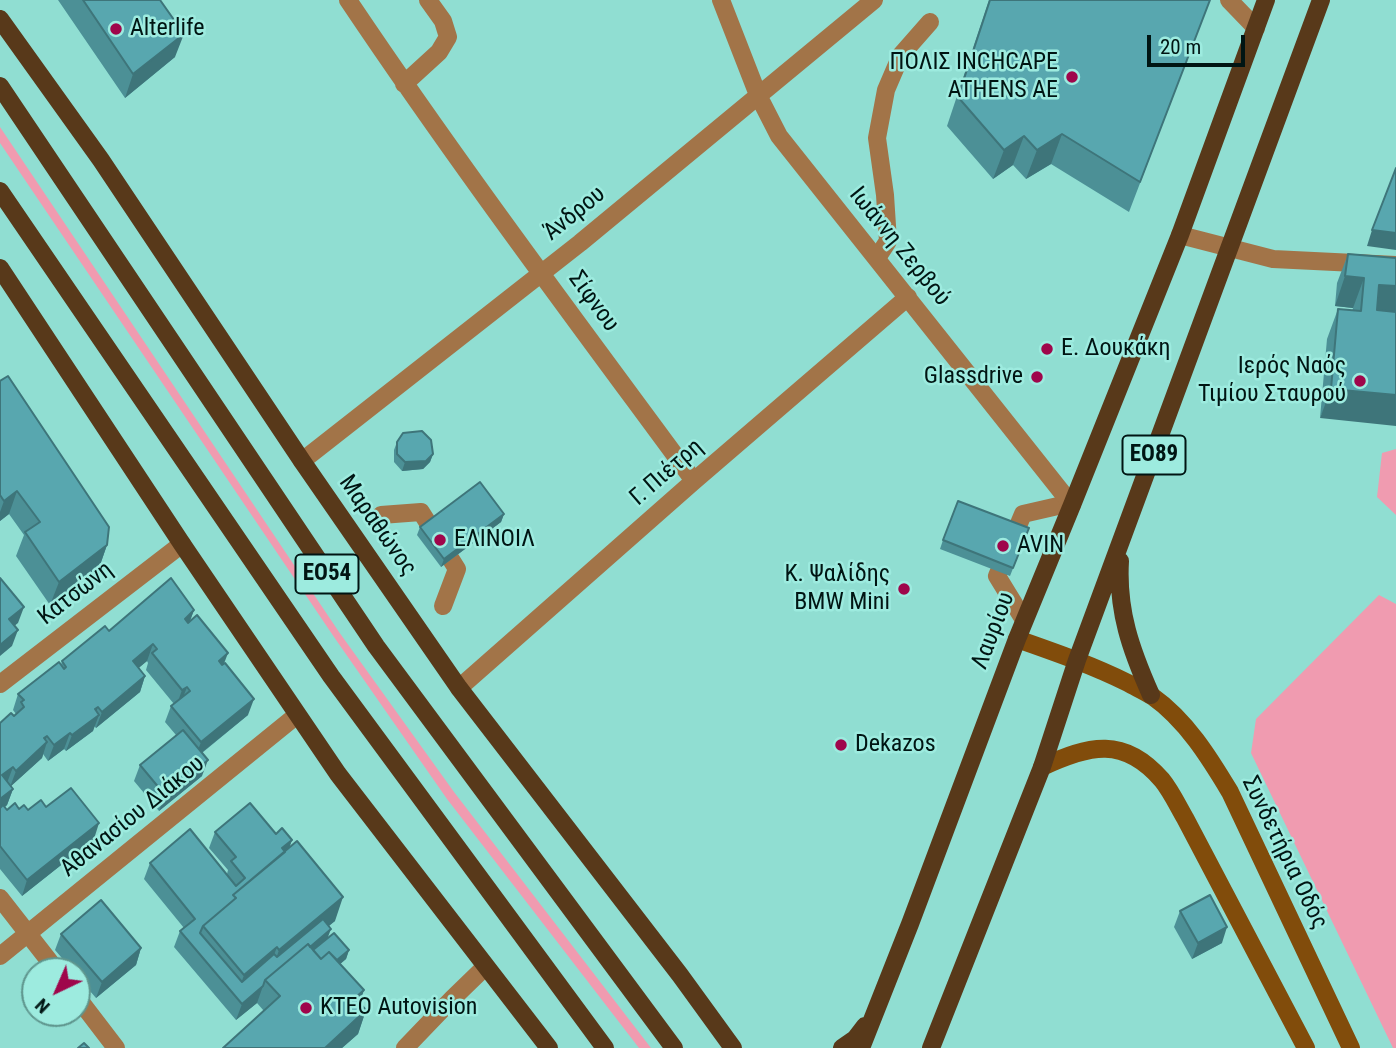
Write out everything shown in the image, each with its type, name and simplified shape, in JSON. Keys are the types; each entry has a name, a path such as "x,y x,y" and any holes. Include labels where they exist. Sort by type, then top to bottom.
{"main road":[{"name":"Λαυρίου","path":"861,1048 1024,620 1180,235 1266,0"},
{"name":"ΕΟ89","path":"931,1048 1042,767 1077,660 1321,0"},
{"name":"Μαραθώνος","path":"0,19 101,160 302,461 459,688 733,1048"},
{"name":"ΕΟ54","path":"0,86 376,646 674,1048"},
{"name":"ΕΟ54","path":"0,191 331,676 605,1048"},
{"path":"0,268 338,774 549,1048"},
{"path":"1121,542 1119,581 1125,625 1151,695"},
{"name":"Συνδετήρια Οδός","path":"1017,639 1077,660 1151,695 1173,714 1193,737 1230,792 1351,1048"},
{"path":"1042,767 1089,749 1110,749 1130,754 1163,782 1185,818 1306,1048"},
{"path":"842,1048 855,1039 872,1018"},
{"path":"719,1029 738,1048"}],"street":[{"name":"Σίφνου","path":"348,0 404,84 694,481"},
{"path":"404,84 439,52 448,37 443,21 428,0"},
{"name":"Ιωάννη Ζερβού","path":"721,0 758,94 779,136 1072,504"},
{"name":"Άνδρου","path":"302,461 580,243 874,0"},
{"path":"1229,0 1256,28"},
{"path":"877,258 888,241 877,138 886,90 901,55 930,22"},
{"path":"1180,235 1273,259 1396,265"},
{"name":"Γ. Πιέτρη","path":"459,688 908,297"},
{"path":"1024,620 997,576 1023,514 1072,504"},
{"path":"381,515 421,512 457,569 443,606"},
{"name":"Κατσώνη","path":"0,684 182,544"},
{"name":"Αθανασίου Διάκου","path":"0,956 297,715"},
{"path":"0,898 46,957"},
{"path":"405,1048 485,967"},
{"path":"91,1015 116,1048"}],"shaded area":[{"path":"0,127 339,632 454,792 651,1048 639,1048 447,799 334,637 0,143"},
{"path":"1396,449 1396,515 1377,497 1382,453"},
{"path":"1379,595 1396,604 1396,1048 1393,1048 1251,753 1256,719"}],"building":[{"path":"83,0 160,0 184,34 133,74"},
{"name":"ΠΟΛΙΣ INCHCAPE ATHENS ΑΕ","path":"990,0 1210,0 1140,182 1062,134 1037,150 1024,136 1004,150 958,97"},
{"path":"1396,168 1396,233 1372,230"},
{"path":"1348,254 1396,258 1396,286 1379,285 1377,310 1396,312 1396,395 1331,389 1338,309 1361,311 1364,278 1345,276"},
{"path":"8,376 109,527 107,545 59,582 25,532 40,522 17,491 4,501 0,495 0,381"},
{"path":"422,431 431,440 433,454 426,461 405,462 397,454 397,442 403,433"},
{"path":"480,482 504,514 444,559 420,527"},
{"path":"958,501 1029,528 1013,568 943,540"},
{"path":"0,578 24,607 9,619 18,630 0,645"},
{"path":"171,578 194,610 185,619 188,623 197,615 228,653 219,661 222,665 225,663 254,699 201,742 171,706 190,691 187,687 182,690 152,653 157,649 153,644 133,661 145,676 102,712 98,707 95,709 99,715 72,735 70,733 54,745 47,736 44,738 47,742 16,771 13,767 2,775 13,789 0,799 0,723 11,713 14,716 24,707 21,702 24,700 18,694 59,662 64,669 66,667 62,661 105,626 109,631"},
{"path":"183,730 208,760 165,795 140,765"},
{"path":"71,788 99,823 27,880 0,846 0,808 3,805 7,810 15,803 19,809 24,805 28,810 41,800 46,807"},
{"path":"250,803 276,834 282,828 292,840 282,848 285,852 233,895 236,898 203,926 200,933 242,982 274,954 277,957 323,919 331,929 310,947 308,944 265,980 263,986 242,1004 180,931 195,919 150,863 190,829 236,886 245,878 231,861 236,857 215,832"},
{"path":"297,841 343,897 244,975 203,926 236,898 233,895"},
{"path":"1210,895 1227,927 1198,943 1180,911"},
{"path":"101,900 141,948 102,982 91,969 91,957 81,957 61,934"},
{"path":"334,933 349,950 337,960 329,952 321,959 313,950"},
{"name":"ΚΤΕΟ Autovision","path":"308,944 321,959 329,952 364,990 355,998 366,1010 325,1048 223,1048 280,996 265,980"}],"place":[{"name":"Alterlife","path":"116,29"},
{"name":"ΠΟΛΙΣ INCHCAPE ATHENS ΑΕ","path":"1072,77"},
{"name":"Ε. Δουκάκη","path":"1047,349"},
{"name":"Glassdrive","path":"1037,377"},
{"name":"Ιερός Ναός Τιμίου Σταυρού","path":"1360,381"},
{"name":"ΕΛΙΝΟΙΛ","path":"440,540"},
{"name":"AVIN","path":"1003,546"},
{"name":"Κ. Ψαλίδης BMW Mini","path":"904,589"},
{"name":"Dekazos","path":"841,745"},
{"name":"ΚΤΕΟ Autovision","path":"306,1008"}]}
